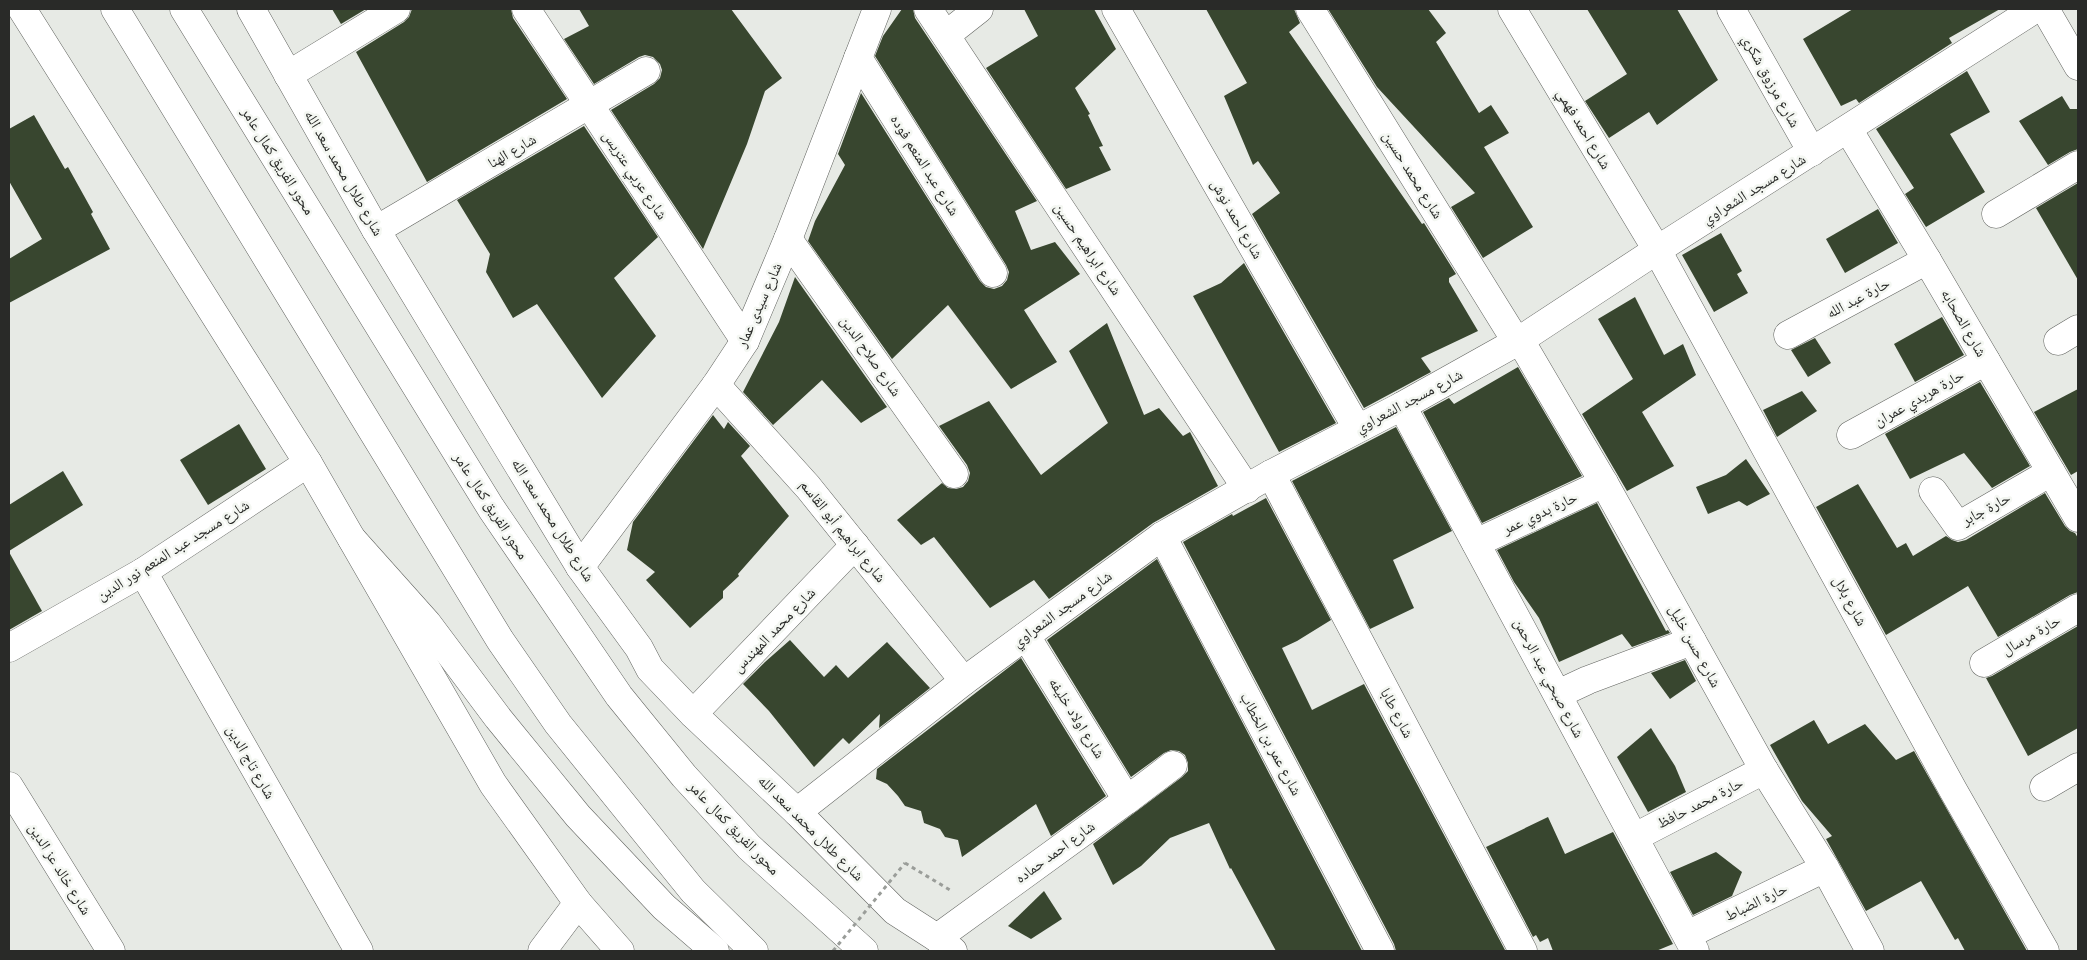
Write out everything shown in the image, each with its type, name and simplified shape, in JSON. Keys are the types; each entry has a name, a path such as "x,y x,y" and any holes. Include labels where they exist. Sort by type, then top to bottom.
{"main road":[{"path":"22,9 308,463 493,784 578,903 620,951"},
{"path":"116,9 500,640 558,724 693,891 754,951"},
{"name":"محور الفريق كمال عامر","path":"184,9 491,508 619,696 684,776 749,847 864,951"},
{"name":"شارع طلال محمد سعد الله","path":"251,9 376,230 580,567 638,648 650,670 693,714 797,812 895,911 945,945"},
{"path":"288,75 396,9"},
{"name":"شارع عربي عتريس","path":"526,9 745,341"},
{"name":"شارع ابراهيم حسين","path":"928,9 1247,488"},
{"path":"946,35 979,9"},
{"name":"شارع احمد نوش","path":"1116,9 1357,428"},
{"name":"شارع محمد حسين","path":"1310,9 1518,340"},
{"name":"شارع احمد فهمي","path":"1512,9 1657,250"},
{"name":"شارع مرزوق شكري","path":"1731,9 1812,152"},
{"name":"شارع مسجد الشعراوي","path":"797,812 964,681 1162,536 1271,474 1402,406 1518,340 2034,9"},
{"path":"2045,9 2078,66"},
{"name":"شارع سيدى عمار","path":"580,567 716,385 745,341 788,239 876,10"},
{"name":"شارع عبد المنعم فوده","path":"858,58 993,273"},
{"name":"شارع الهنا","path":"376,230 646,71"},
{"name":"شارع الصحابه","path":"1848,130 1927,260 2078,518"},
{"path":"1996,214 2078,165"},
{"name":"شارع صلاح الدين","path":"788,239 954,474"},
{"name":"شارع بلال","path":"1657,250 1953,790 2045,951"},
{"name":"حارة عبد الله","path":"1788,335 1927,260"},
{"name":"شارع حسن خليل","path":"1518,340 1604,483 1764,770 1825,868 1870,951"},
{"name":"حارة هريدي عمران","path":"1851,435 1986,361"},
{"name":"شارع ابراهيم أبو القاسم","path":"716,385 808,487 964,681"},
{"name":"شارع صبحي عبد الرحمن","path":"1402,406 1691,943"},
{"name":"شارع مسجد عبد المنعم نور الدين","path":"9,648 144,572 308,463"},
{"name":"حارة جابر","path":"1934,491 1958,526 2051,472"},
{"name":"شارع طابا","path":"1271,474 1524,951"},
{"name":"حارة بدوي عمر","path":"1476,543 1604,483"},
{"name":"شارع عمر بن الخطاب","path":"1162,536 1380,951"},
{"path":"352,539 426,623 498,718 578,816 664,906 715,951"},
{"name":"شارع محمد المهندس","path":"693,714 855,545"},
{"name":"شارع تاج الدين","path":"144,572 359,951"},
{"name":"حارة مرسال","path":"1984,663 2078,608"},
{"name":"شارع اولاد خليفه","path":"1026,636 1127,800"},
{"path":"1558,694 1588,680 1692,641"},
{"name":"شارع احمد حماده","path":"945,945 1173,764"},
{"path":"2044,787 2078,768"},
{"name":"حارة محمد حافظ","path":"1635,837 1764,770"},
{"name":"شارع خالد عز الدين","path":"9,786 112,951"},
{"name":"حارة الضباط","path":"1691,943 1825,868"},
{"path":"542,951 578,903"}],"path":[{"path":"833,951 905,863 953,892"}],"building":[{"path":"332,9 366,9 341,24"},
{"path":"412,9 511,9 513,18 567,99 427,182 356,52 404,22 409,17"},
{"path":"579,9 731,9 782,78 765,91 747,144 703,249 611,110 654,84 660,78 662,70 660,64 653,57 645,55 594,84 564,39 589,26"},
{"path":"902,9 913,9 915,18 1037,201 1015,211 1031,250 1055,242 1080,274 1024,310 1057,362 1011,389 948,305 892,359 808,241 815,221 845,165 838,154 861,93 980,281 986,287 994,289 1002,286 1007,280 1009,272 1006,265 875,56 883,36"},
{"path":"1024,9 1094,9 1116,49 1075,88 1090,114 1088,115 1103,146 1099,147 1111,170 1066,189 986,68 1038,36"},
{"path":"1206,9 1294,9 1300,23 1289,32 1422,224 1424,223 1456,274 1449,278 1449,282 1478,331 1421,358 1431,372 1364,408 1252,214 1280,193 1258,161 1253,165 1224,96 1247,83"},
{"path":"1328,9 1428,9 1446,33 1436,42 1479,113 1491,105 1509,133 1484,147 1533,227 1483,258 1451,207 1475,193 1377,87"},
{"path":"1587,9 1677,9 1718,80 1657,125 1649,112 1609,138 1585,101 1627,74"},
{"path":"1853,9 2000,9 1949,38 1952,43 1859,103 1856,99 1841,106 1803,39"},
{"path":"1967,71 1990,112 1950,134 1985,192 1926,227 1905,194 1914,188 1876,129"},
{"path":"2062,96 2070,109 2078,109 2078,149 2048,165 2019,121"},
{"path":"34,115 65,169 68,167 93,212 91,214 110,249 9,303 9,259 42,239 9,181 9,129"},
{"path":"584,126 658,237 614,278 656,336 602,398 537,304 513,318 486,272 490,254 457,200"},
{"path":"2078,183 2078,280 2036,208"},
{"path":"1878,209 1898,243 1845,273 1826,239"},
{"path":"1721,233 1742,271 1737,274 1748,293 1714,312 1682,255"},
{"path":"1244,263 1336,423 1279,452 1193,296 1221,283"},
{"path":"795,277 887,407 861,423 822,380 773,425 743,392 779,322"},
{"path":"1635,297 1664,355 1683,344 1696,375 1642,412 1674,466 1627,491 1582,414 1633,379 1598,319"},
{"path":"1942,317 1964,355 1915,382 1894,344"},
{"path":"1107,323 1144,415 1159,408 1183,436 1190,432 1218,486 1153,523 1049,599 1034,580 990,608 934,537 921,545 897,520 942,483 948,488 956,489 963,487 968,481 970,473 967,465 939,426 989,401 1041,475 1108,423 1069,351"},
{"path":"1815,338 1831,363 1808,377 1791,350"},
{"path":"1518,367 1582,476 1482,523 1423,412 1449,398 1454,404"},
{"path":"1980,382 2030,466 1992,488 1964,453 1910,479 1885,434"},
{"path":"2078,389 2078,471 2071,475 2034,412"},
{"path":"1802,391 1817,411 1777,437 1763,410"},
{"path":"713,415 724,429 728,422 750,446 741,456 789,516 738,574 739,576 723,591 723,598 690,628 646,580 655,572 627,550 633,522"},
{"path":"239,424 266,469 208,505 180,460"},
{"path":"1396,427 1452,531 1393,560 1414,608 1370,629 1292,481"},
{"path":"1746,459 1770,494 1747,506 1739,501 1708,514 1696,487 1726,475"},
{"path":"63,471 83,505 9,551 9,505"},
{"path":"1858,484 1897,548 1906,543 1913,556 1946,536 1958,542 1966,540 2045,493 2065,526 2075,533 2078,538 2078,592 1998,637 1968,586 1886,635 1816,507"},
{"path":"1266,498 1331,620 1282,648 1312,710 1364,684 1505,950 1396,951 1183,542 1232,514 1233,516"},
{"path":"1597,503 1666,631 1668,630 1670,633 1632,647 1622,634 1559,662 1539,618 1514,582 1497,550"},
{"path":"9,552 42,611 9,630"},
{"path":"1157,559 1362,951 1276,951 1230,869 1209,823 1170,838 1141,866 1113,885 1093,844 1182,777 1188,771 1188,763 1185,755 1179,751 1171,750 1131,777 1047,640"},
{"path":"2078,626 2078,728 2028,756 1986,678"},
{"path":"790,640 824,677 836,665 848,678 887,642 930,688 879,728 880,714 849,744 843,738 814,767 769,711 743,684"},
{"path":"1021,658 1106,796 1051,836 1036,804 962,857 958,840 945,837 940,829 924,823 921,811 905,806 887,784 876,779 877,769"},
{"path":"1685,660 1696,681 1670,699 1651,673"},
{"path":"1814,720 1828,744 1865,724 1896,760 1914,751 2027,951 1965,951 1958,938 1955,940 1921,881 1866,911 1826,839 1832,836 1802,801 1770,745"},
{"path":"1651,728 1675,766 1686,792 1648,812 1617,757"},
{"path":"1548,817 1565,854 1613,832 1673,944 1656,951 1553,951 1548,938 1540,942 1536,935 1533,937 1486,847"},
{"path":"1716,852 1742,872 1732,896 1693,915 1670,872"},
{"path":"1044,891 1062,919 1031,939 1008,926"}]}
